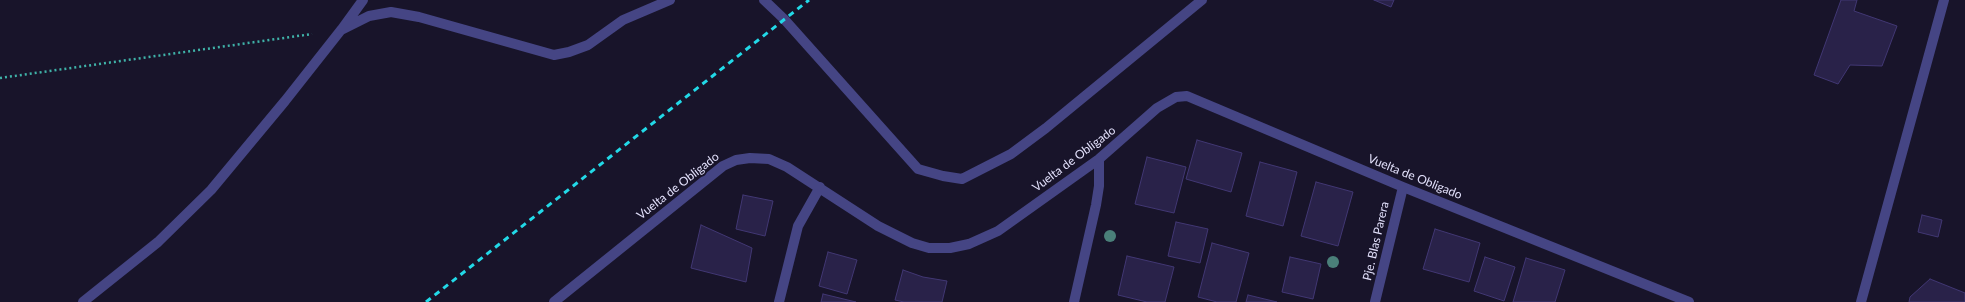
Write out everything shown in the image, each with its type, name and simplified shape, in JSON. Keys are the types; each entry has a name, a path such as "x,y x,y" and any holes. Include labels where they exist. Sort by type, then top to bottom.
{"street":[{"path":"83,302 158,242 211,190 285,101 363,0"},
{"path":"341,30 369,16 391,12 419,17 554,55 569,52 588,45 623,20 670,0"},
{"path":"764,0 784,19 918,168 943,176 962,179 1011,154 1046,128 1202,0"},
{"path":"1861,302 1944,0"},
{"name":"Vuelta de Obligado","path":"554,302 723,166 736,160 750,158 769,159 787,167 820,187 878,226 912,243 929,248 950,248 969,244 998,231 1099,159 1157,108 1176,97 1187,96 1403,186 1689,302"},
{"path":"1074,302 1096,205 1099,186 1099,159"},
{"name":"Pje. Blas Parera","path":"1375,302 1403,186"},
{"path":"779,302 798,226 820,187"}],"path":[{"path":"0,78 341,30"}],"building":[{"path":"1374,0 1394,0 1391,7"},
{"path":"1841,0 1857,0 1854,11 1897,26 1882,66 1850,65 1838,84 1814,75"},
{"path":"1197,140 1242,153 1231,192 1186,179"},
{"path":"1147,157 1186,167 1174,213 1135,204"},
{"path":"1260,162 1297,172 1283,226 1246,216"},
{"path":"1316,182 1353,192 1338,246 1301,236"},
{"path":"743,195 773,201 765,236 736,229"},
{"path":"1922,215 1942,220 1938,237 1918,232"},
{"path":"1176,222 1208,229 1200,263 1168,256"},
{"path":"701,225 752,248 746,282 691,268"},
{"path":"1435,229 1480,243 1469,282 1423,269"},
{"path":"1212,243 1249,253 1236,302 1217,302 1198,297"},
{"path":"828,252 857,260 847,294 819,286"},
{"path":"1127,256 1174,267 1165,302 1147,302 1118,295"},
{"path":"1290,257 1321,264 1313,299 1282,292"},
{"path":"1485,257 1515,267 1504,301 1474,291"},
{"path":"1526,258 1565,270 1555,302 1513,302"},
{"path":"903,270 923,277 947,281 942,302 904,302 895,300"},
{"path":"1930,279 1965,293 1965,302 1909,302 1910,297"},
{"path":"823,294 856,302 821,302"},
{"path":"1248,295 1277,302 1246,302"}],"railway":[{"path":"426,302 809,0"}]}
